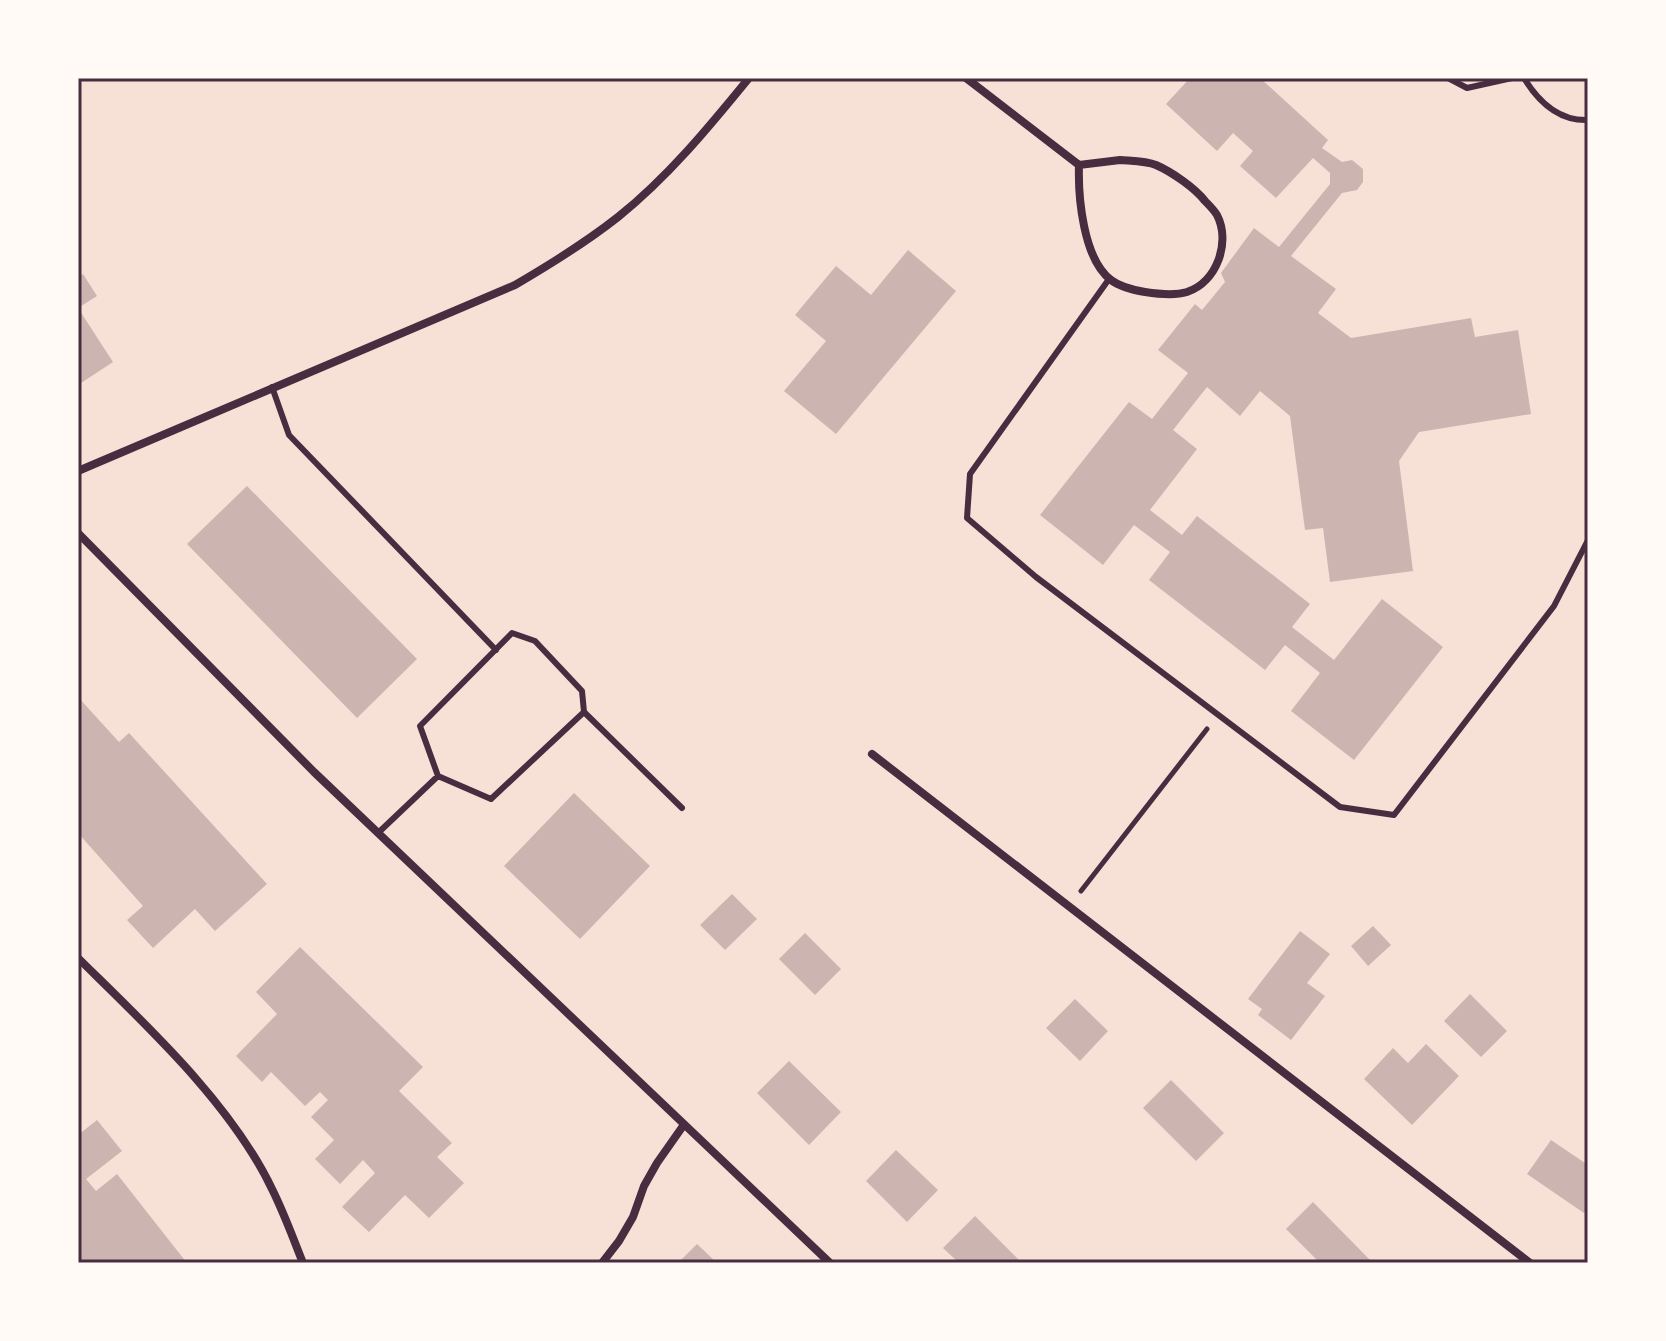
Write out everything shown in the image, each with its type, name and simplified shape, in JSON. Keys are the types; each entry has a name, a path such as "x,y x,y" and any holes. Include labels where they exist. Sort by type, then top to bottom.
{"street":[{"path":"78,471 515,285 570,253 620,215 667,172 749,78"},
{"path":"966,78 1079,165 1120,160 1154,164 1200,195 1217,216 1223,240 1217,265 1204,281 1188,292 1162,295 1130,290 1109,279 1085,233 1078,197 1079,165"},
{"path":"78,533 378,833 830,1263"},
{"path":"872,754 1530,1263"},
{"path":"78,958 168,1047 230,1122 271,1187 303,1263"},
{"path":"602,1263 633,1217 644,1186 657,1163 683,1126"}],"lane":[{"path":"1448,78 1467,88 1512,78"},
{"path":"1524,78 1535,95 1554,111 1574,120 1588,120"},
{"path":"1109,279 970,474 967,518 1036,577 1340,807 1394,815 1554,606 1588,540"},
{"path":"272,387 289,435 496,650"},
{"path":"584,712 491,799 438,776 420,726 512,633 535,641 582,691 584,712 682,808"},
{"path":"378,833 438,776"}],"path":[{"path":"1068,908 1217,714"}],"building":[{"path":"1190,78 1260,78 1328,140 1322,148 1342,162 1352,160 1363,169 1363,182 1357,190 1342,193 1291,256 1336,289 1318,313 1351,338 1471,318 1475,337 1518,330 1531,414 1419,432 1399,461 1413,571 1330,582 1323,528 1305,530 1290,416 1260,391 1240,416 1207,387 1173,430 1197,449 1150,510 1182,535 1197,516 1310,604 1292,627 1334,660 1382,599 1443,647 1354,760 1291,711 1320,673 1285,645 1265,670 1149,580 1170,552 1134,525 1103,565 1040,515 1129,402 1152,419 1188,373 1158,350 1195,304 1202,310 1225,282 1221,273 1254,228 1279,247 1330,184 1330,173 1313,158 1276,198 1240,166 1253,151 1233,133 1217,151 1166,104"},
{"path":"908,250 956,291 836,434 784,391 826,341 795,315 836,266 871,295"},
{"path":"83,274 97,296 78,308 78,277"},
{"path":"78,308 113,362 78,385"},
{"path":"247,486 417,659 357,718 187,544"},
{"path":"78,697 119,742 129,733 267,884 215,931 195,909 153,948 127,920 143,906 78,833 78,792 81,790 78,787"},
{"path":"574,793 650,866 580,939 504,866"},
{"path":"732,894 757,919 725,950 700,925"},
{"path":"1373,926 1391,945 1368,966 1351,946"},
{"path":"1300,931 1330,954 1307,983 1325,996 1291,1040 1258,1015 1262,1009 1248,999"},
{"path":"805,933 841,969 815,995 779,959"},
{"path":"300,947 423,1067 399,1091 452,1143 437,1157 464,1183 429,1218 405,1195 369,1232 342,1207 375,1173 363,1160 340,1184 315,1159 334,1140 311,1117 328,1100 320,1092 305,1106 271,1072 262,1082 236,1056 277,1014 256,992"},
{"path":"1470,994 1507,1031 1481,1057 1444,1021"},
{"path":"1075,999 1108,1031 1080,1061 1046,1028"},
{"path":"1426,1044 1459,1076 1412,1125 1364,1079 1393,1048 1408,1063"},
{"path":"789,1061 841,1112 809,1145 757,1093"},
{"path":"1171,1080 1224,1133 1196,1161 1143,1108"},
{"path":"97,1120 122,1151 86,1179 96,1191 117,1174 187,1263 78,1263 78,1135"},
{"path":"1551,1140 1588,1165 1588,1208 1584,1213 1527,1174"},
{"path":"896,1150 938,1190 907,1222 866,1181"},
{"path":"1313,1202 1370,1260 1367,1263 1320,1263 1286,1229"},
{"path":"975,1216 1022,1263 959,1263 943,1248"},
{"path":"697,1244 717,1263 678,1263"}]}
